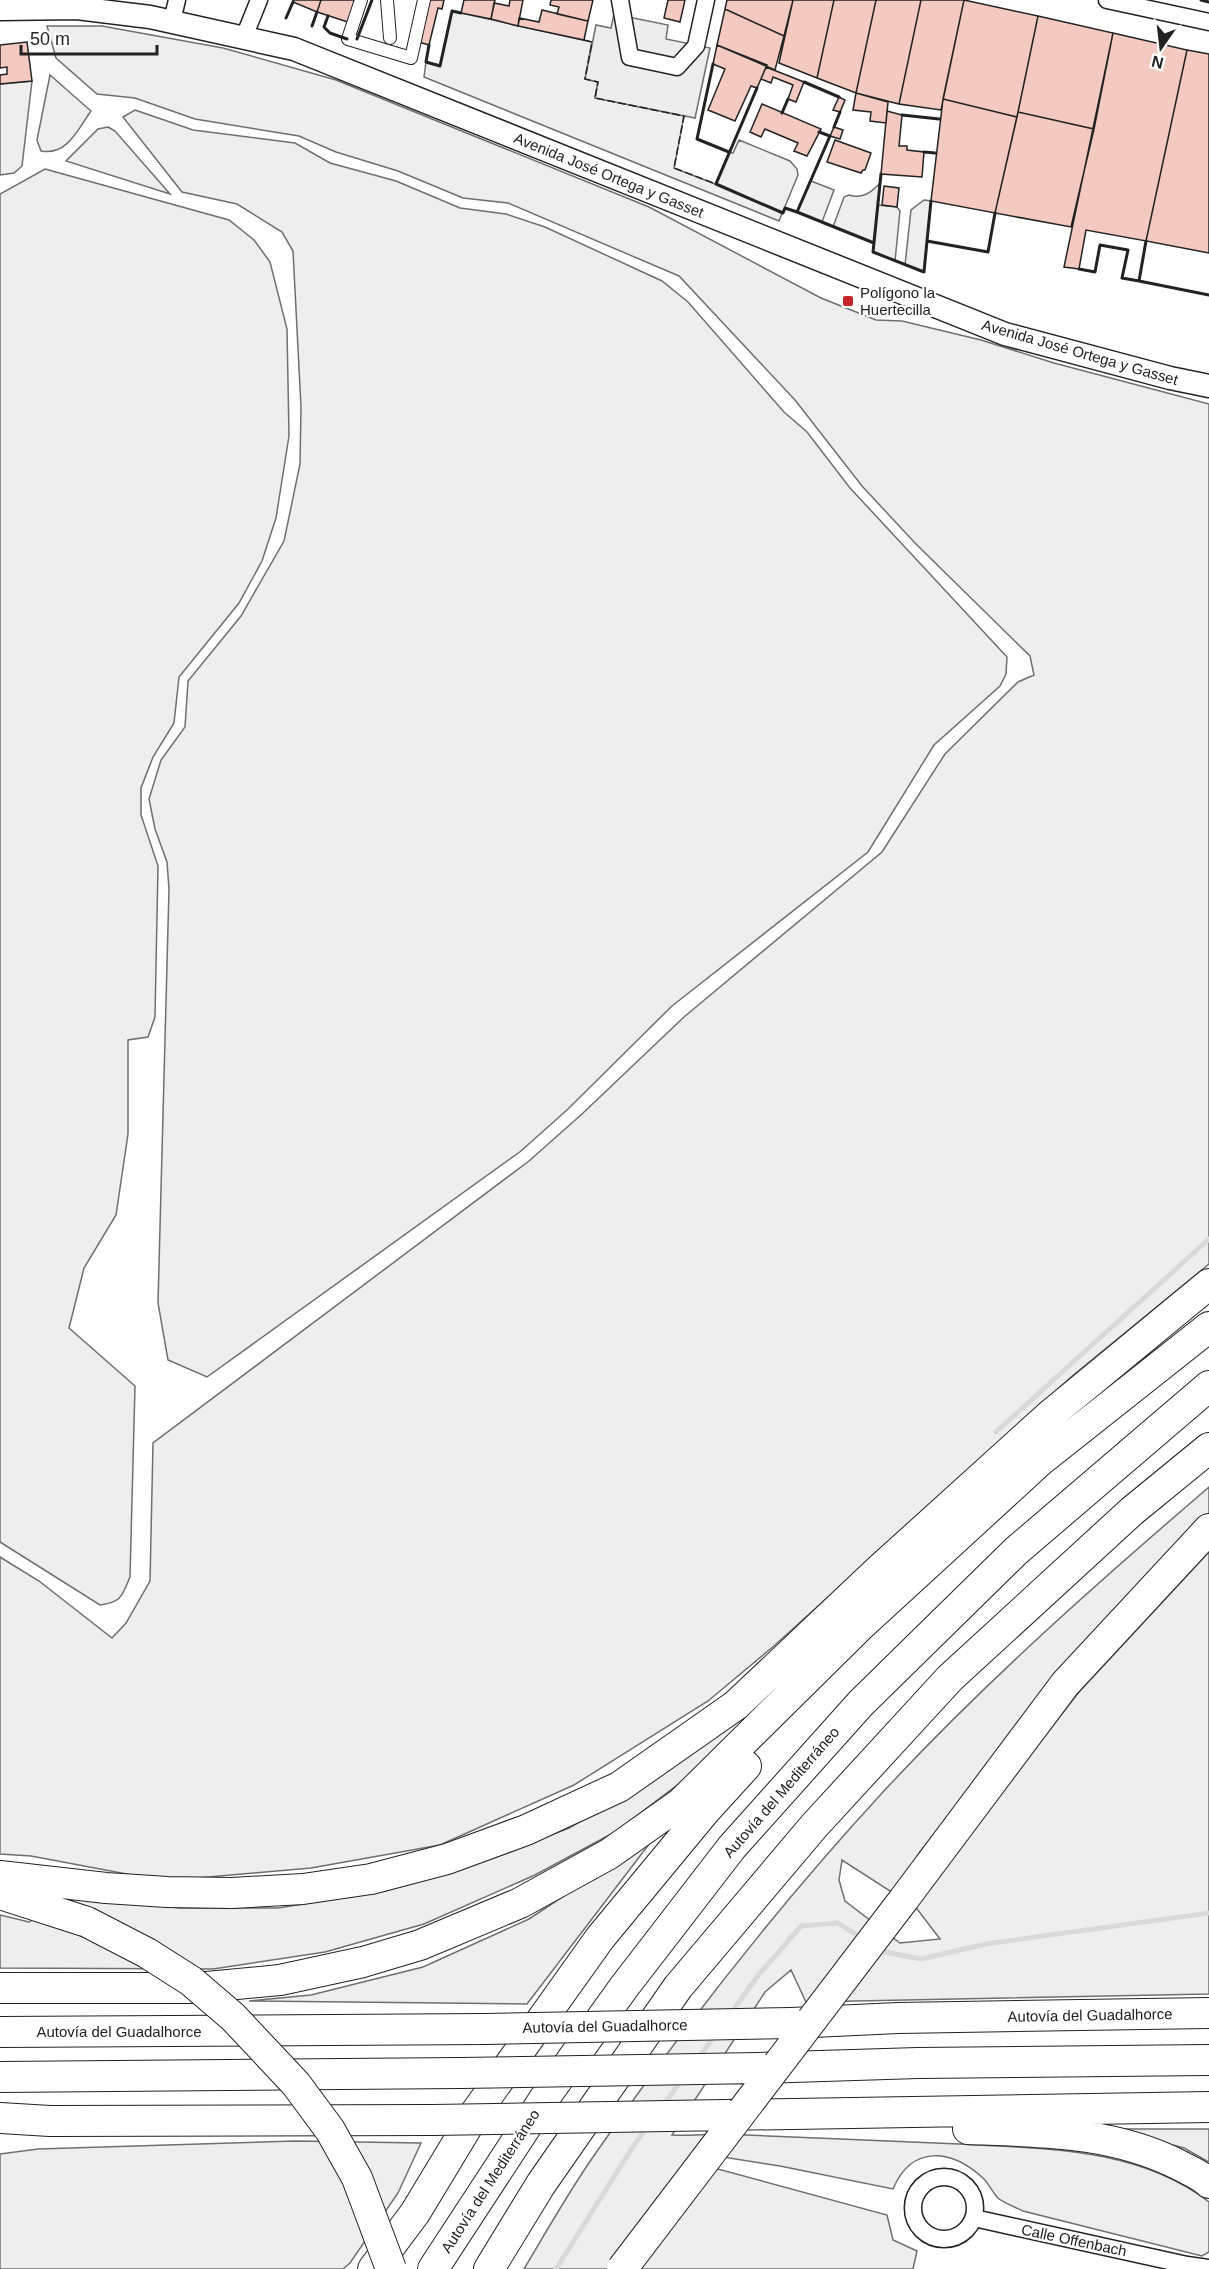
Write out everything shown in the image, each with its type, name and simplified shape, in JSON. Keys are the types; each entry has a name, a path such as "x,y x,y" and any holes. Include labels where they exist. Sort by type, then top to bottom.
{"highway":[{"path":"0,1876 106,1888 167,1892 232,1893 303,1889 371,1879 447,1859 526,1830 619,1787 736,1705 880,1569 1050,1415 1209,1284"},
{"path":"0,1988 196,1988 280,1980 363,1962 420,1945 520,1904 609,1854 681,1803 858,1628 1040,1461 1209,1327"},
{"name":"Autovía del Mediterráneo","path":"433,2269 548,2093 624,1987 732,1846 861,1703 1016,1551 1209,1386"},
{"path":"489,2269 541,2184 678,1987 814,1826 950,1678 1132,1511 1209,1448"},
{"path":"622,2269 1065,1684 1209,1529"},
{"path":"373,2269 416,2212 476,2112 600,1938 705,1811 820,1683 878,1624 923,1570"},
{"path":"0,1894 87,1922 147,1953 191,1981 233,2017 296,2084 330,2130 357,2178 391,2269"},
{"name":"Autovía del Guadalhorce","path":"0,2032 486,2029 791,2023 910,2017 1209,2013"},
{"path":"0,2077 460,2073 918,2063 1209,2060"},
{"path":"0,2118 50,2121 433,2120 1209,2107"},
{"path":"837,2112 922,2127 1064,2133 1112,2141 1155,2153 1209,2182"},
{"path":"0,2129 50,2121"}],"main road":[{"name":"Avenida José Ortega y Gasset","path":"0,9 175,10 244,37 294,49 1005,333 1170,378 1209,386"}],"street":[{"path":"244,37 259,0"},
{"path":"361,0 348,39 411,58 424,0"},
{"path":"387,0 390,38"},
{"path":"620,0 630,57 677,68 696,46 706,0"},
{"path":"1107,0 1209,22"},
{"name":"Calle Offenbach","path":"974,2218 1209,2268"}],"shaded area":[{"path":"452,11 592,42 585,79 598,82 595,98 684,116 674,168 715,184 729,152 733,153 739,140 790,161 797,169 798,175 779,221 424,77 426,62 440,65"},
{"path":"614,14 668,25 666,39 710,48 695,118 595,98 598,82 585,79 596,25 611,28"},
{"path":"47,26 102,26 223,48 336,80 649,207 821,298 876,320 902,321 981,340 1054,363 1209,404 1209,1264 1071,1377 775,1645 708,1701 574,1785 440,1845 311,1868 164,1881 31,1856 0,1854 0,1557 39,1581 112,1638 126,1623 150,1581 153,1443 529,1161 684,1017 882,852 945,754 1018,682 1034,675 1030,656 915,543 862,486 795,400 679,276 508,203 463,198 398,171 336,152 299,136 195,119 135,98 97,94 56,58"},
{"path":"50,75 91,111 65,145 50,151 41,151 37,140"},
{"path":"32,81 22,166 14,173 0,175 0,84"},
{"path":"135,110 193,130 295,143 330,163 396,181 460,208 506,214 545,227 662,281 688,302 784,412 807,432 850,488 1007,657 1006,674 1000,686 934,745 868,852 672,1006 568,1109 521,1151 207,1377 168,1360 158,1303 169,889 167,862 155,829 149,799 161,760 185,727 188,681 241,616 284,541 300,464 301,407 293,251 282,232 237,204 182,192 123,117"},
{"path":"108,127 115,131 170,194 66,161 98,129"},
{"path":"45,169 229,220 254,240 270,262 287,329 289,436 276,518 262,561 239,603 179,677 174,723 153,757 141,788 141,815 158,866 155,1017 148,1037 128,1040 128,1134 116,1215 84,1268 69,1328 135,1386 130,1577 117,1600 100,1605 0,1542 0,194"},
{"path":"811,181 834,190 822,222 797,212"},
{"path":"880,183 878,205 897,207 900,211 895,261 873,252 874,243 833,227 844,197 866,194"},
{"path":"924,200 931,201 924,272 905,265 911,210"},
{"path":"1209,1487 1209,1513 1053,1681 920,1852 893,1893 842,1860 839,1880 845,1901 900,1943 940,1939 914,1905 1079,1692 1209,1552 1209,1994 806,2002 791,1970 765,1992 672,2135 722,2134 1024,2147 1089,2154 1152,2170 1181,2184 1209,2202 1209,2252 1202,2256 1023,2211 998,2198 984,2179 972,2169 946,2157 922,2158 911,2164 901,2174 893,2189 780,2166 698,2153 692,2162 887,2215 893,2240 917,2251 913,2269 524,2269 584,2171 661,2062 768,1924 844,1835 921,1752 1001,1673 1083,1597"},
{"path":"793,1672 704,1765 615,1832 535,1875 424,1924 325,1952 213,1969 0,1968 0,1915 29,1922 38,1916 46,1891 179,1908 278,1908 385,1891 460,1870 569,1828 654,1779"},
{"path":"656,1835 527,2004 249,2001 311,1995 423,1967 529,1919"},
{"path":"1111,2129 1209,2129 1209,2162 1184,2148"},
{"path":"295,2141 421,2143 398,2193 350,2263 343,2269 0,2269 0,2154 38,2149"}],"building":[{"path":"293,0 321,0 317,12"},
{"path":"321,0 361,0 354,24 317,12"},
{"path":"424,0 444,0 442,9 438,8 429,45 415,41"},
{"path":"464,0 495,0 491,19 461,13"},
{"path":"510,0 523,0 518,26 491,19 494,3 509,6"},
{"path":"551,0 593,0 588,21 557,14 559,7 550,5"},
{"path":"668,0 685,0 680,22 664,18"},
{"path":"727,0 793,0 784,36 725,9"},
{"path":"793,0 834,0 817,78 779,63"},
{"path":"834,0 876,0 856,93 817,78"},
{"path":"876,0 921,0 899,104 856,93"},
{"path":"921,0 964,0 941,110 899,104"},
{"path":"964,0 1038,16 1017,117 943,99"},
{"path":"725,9 784,36 775,70 717,45"},
{"path":"542,10 588,21 584,40 518,26 519,18 539,22"},
{"path":"1038,16 1113,33 1094,129 1018,112"},
{"path":"1113,33 1187,50 1146,241 1086,230 1079,269 1064,267"},
{"path":"27,42 32,81 0,84 0,75 7,74 7,67 0,68 0,45"},
{"path":"717,45 767,65 757,88 751,86 735,121 708,110 725,69 713,64"},
{"path":"1187,50 1209,54 1209,253 1146,241"},
{"path":"766,67 804,82 796,102 788,99 793,85 773,77 771,83 761,79"},
{"path":"856,93 888,102 886,123 870,121 871,112 853,110"},
{"path":"839,97 845,100 840,112 833,110"},
{"path":"943,99 1017,117 995,213 931,201"},
{"path":"762,104 821,129 807,156 794,151 798,143 765,129 761,137 750,132"},
{"path":"887,111 902,115 899,146 907,146 907,150 924,152 922,177 881,174"},
{"path":"1018,112 1094,129 1071,227 995,213"},
{"path":"834,127 843,130 840,139 830,136"},
{"path":"835,140 871,153 865,170 861,173 827,162"},
{"path":"884,186 899,188 897,207 882,205"}],"waterway":[{"path":"996,1432 1209,1239"},
{"path":"878,1947 885,1952 921,1959 986,1944 1209,1913"},
{"path":"730,2015 756,1978 801,1926 838,1923 862,1938"},
{"path":"698,2059 715,2035"},
{"path":"662,2107 681,2081"},
{"path":"556,2269 648,2126"}],"fence":[{"path":"584,40 592,42 585,79 598,82 595,98 684,116 674,168 716,184"}],"wall":[{"path":"357,39 372,0"},
{"path":"1201,0 1209,2"},
{"path":"286,18 293,2"},
{"path":"429,45 426,62 440,66 452,11 461,13"},
{"path":"312,26 317,12"},
{"path":"328,16 324,27 330,33 347,39"},
{"path":"713,64 697,139 729,152"},
{"path":"804,82 839,97"},
{"path":"757,88 716,184 783,213 785,208 797,212 830,136 819,132"},
{"path":"782,113 788,99"},
{"path":"834,127 840,112"},
{"path":"902,115 939,119"},
{"path":"924,152 935,153"},
{"path":"881,174 873,252 924,272 927,241"},
{"path":"931,201 927,241 988,252 995,213"},
{"path":"797,212 874,243"},
{"path":"1146,241 1139,281 1209,295"},
{"path":"1079,269 1095,272 1100,245 1128,250 1122,278 1139,281"}],"place":[{"name":"Polígono la Huertecilla","path":"848,301"}]}
